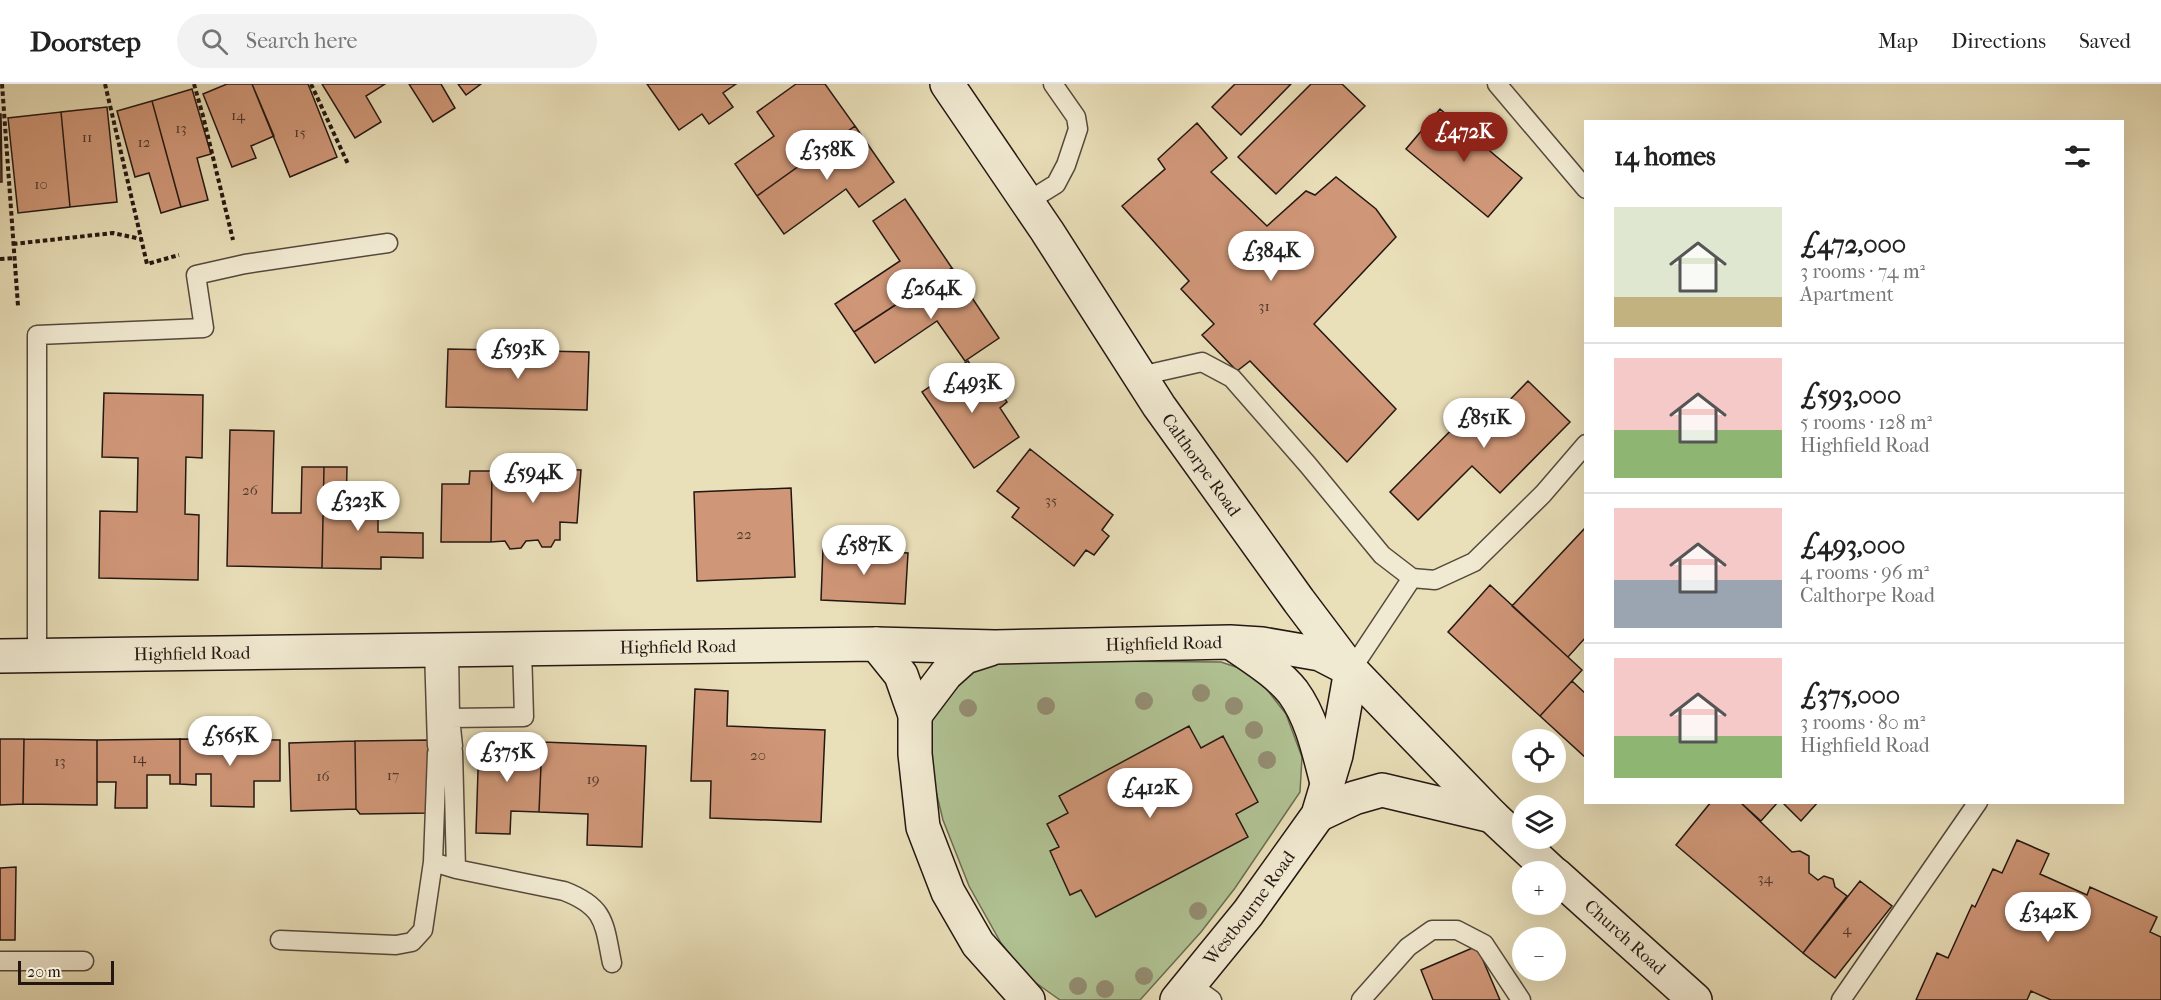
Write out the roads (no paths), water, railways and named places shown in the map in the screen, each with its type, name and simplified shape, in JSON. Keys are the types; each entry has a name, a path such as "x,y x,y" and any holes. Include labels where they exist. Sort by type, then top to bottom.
{"main road":[{"name":"Calthorpe Road","path":"947,84 1027,202 1159,406 1292,591 1351,670 1492,816"},
{"name":"Highfield Road","path":"0,656 876,644 995,647 1230,642 1293,648 1320,654 1351,670"},
{"path":"1230,642 1271,670 1293,692 1316,740 1327,783"},
{"path":"876,644 901,675 915,715 915,754 923,827 948,892 978,944 1028,1000"},
{"path":"915,715 946,674 965,657 995,647"},
{"path":"1318,815 1343,723 1351,670"},
{"path":"1318,815 1354,798 1382,790 1492,816 1539,861"},
{"name":"Westbourne Road","path":"1193,995 1318,815"},
{"name":"Church Road","path":"1566,884 1695,1000"}],"lane":[{"path":"1027,202 1056,184 1066,165 1078,129 1076,117 1053,84"},
{"path":"1497,84 1584,187"},
{"path":"37,656 37,335 204,328 196,275 238,266 388,243"},
{"path":"1140,376 1202,362 1232,378 1382,555 1412,578 1435,580 1474,562 1543,494 1584,446"},
{"path":"1351,670 1412,578"},
{"path":"450,718 524,717 522,649"},
{"path":"280,940 396,945 412,942 423,930 450,718 442,650"},
{"path":"442,650 445,749 456,869"},
{"path":"1842,1000 1977,804"},
{"path":"433,862 456,869 564,891 579,897 592,905 603,920 612,963"},
{"path":"1361,1000 1408,947 1432,930 1457,930 1484,944 1521,1000"},
{"path":"0,961 84,961"}]}
